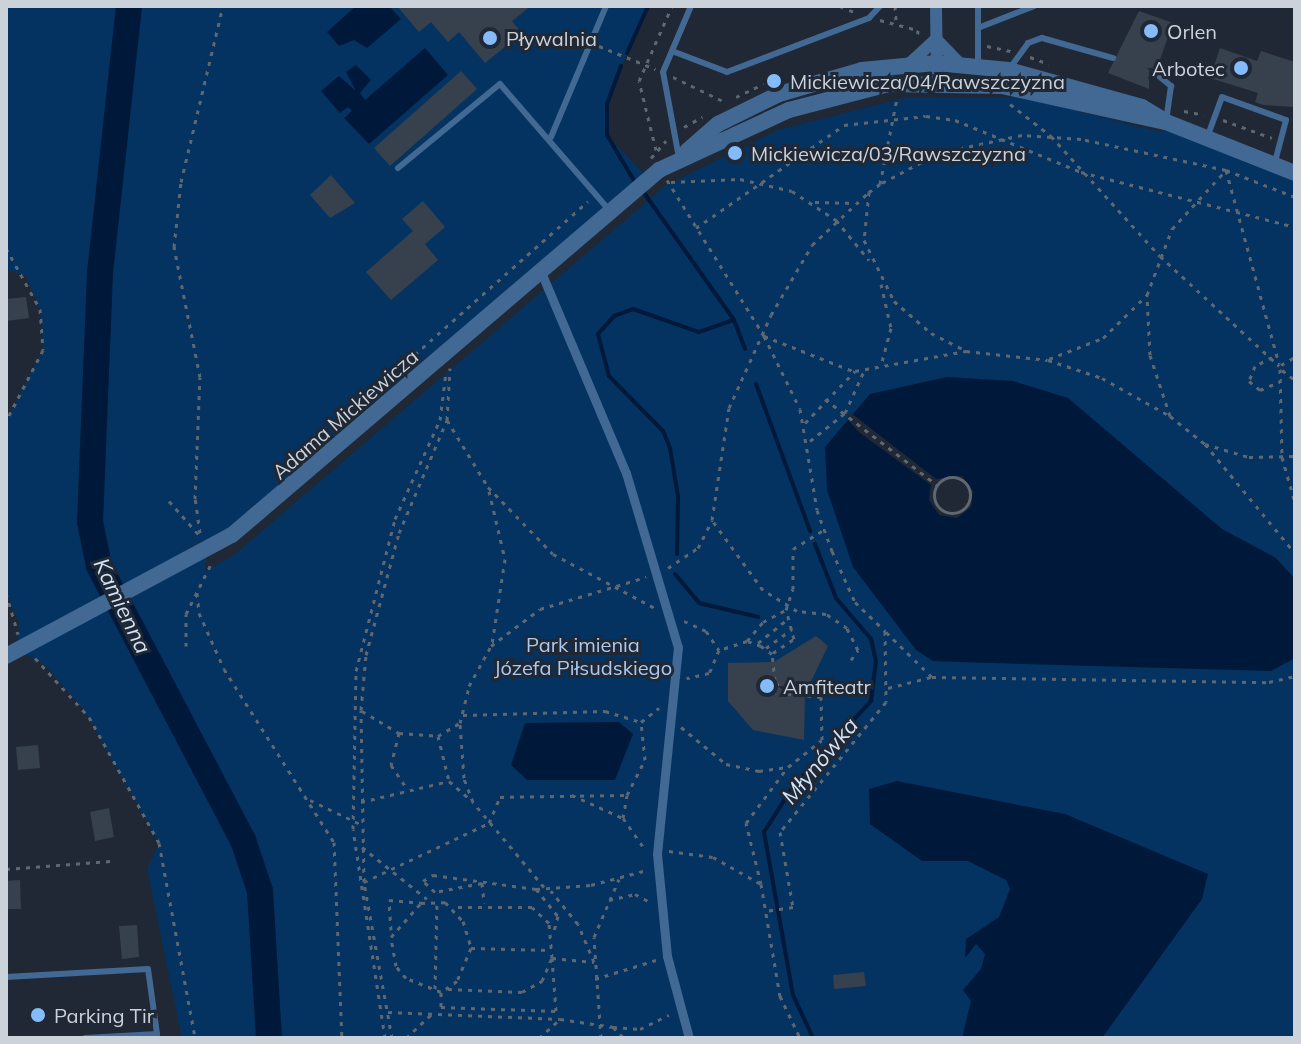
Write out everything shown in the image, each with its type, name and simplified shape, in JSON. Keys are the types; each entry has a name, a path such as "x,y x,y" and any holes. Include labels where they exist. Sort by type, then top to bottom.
{"street":[{"path":"936,6 937,82"},
{"path":"936,39 959,63"},
{"path":"908,65 936,39"},
{"name":"Adama Mickiewicza","path":"12,653 193,557 255,518 657,172 679,158 718,124 779,94 862,70 959,63 1009,70 1142,107 1166,122"},
{"name":"Adama Mickiewicza","path":"679,158 836,94 937,82 976,83 1166,122 1208,135 1295,173"},
{"name":"Adama Mickiewicza","path":"1275,162 1295,161"},
{"path":"541,272 566,317 626,473 653,575 678,647 675,723 657,854 659,909 667,956 689,1038"}],"lane":[{"path":"551,137 606,6"},
{"path":"679,158 663,72 691,6"},
{"path":"672,51 727,72 869,18 880,6"},
{"path":"976,83 978,6"},
{"path":"978,28 1037,7"},
{"path":"1009,70 1028,43 1042,38 1113,58"},
{"path":"1155,73 1171,86 1166,122"},
{"path":"398,168 500,84 551,137 611,212"},
{"path":"1208,135 1222,97 1286,120 1275,162"},
{"path":"6,977 148,969 157,1034 85,1038"}],"path":[{"path":"201,537 195,499 200,377 174,247 181,182 223,6"},
{"path":"656,150 639,81 672,6"},
{"path":"895,6 896,21"},
{"path":"592,43 727,103"},
{"path":"880,184 898,118 898,99 890,95 903,94"},
{"path":"1003,98 1051,136 1160,256 1295,380"},
{"path":"696,228 768,184 837,129 855,120 898,118 955,120 1081,172 1191,203 1295,227"},
{"path":"491,646 540,609 653,575 698,548 712,520 729,408 791,278 836,220 880,184 939,153 1004,140 1051,136 1226,170 1295,197"},
{"path":"1170,416 1150,355 1147,295 1160,256 1191,203 1226,170"},
{"path":"1226,170 1280,368 1282,457 1295,503"},
{"path":"657,172 768,184 811,201 836,220 869,260 880,280 931,333 966,351"},
{"path":"657,172 764,336 805,423 824,530 855,602 932,677"},
{"path":"869,192 864,240 869,260"},
{"path":"323,439 334,420 597,193"},
{"path":"811,201 856,203"},
{"path":"6,248 40,309 43,350 6,421"},
{"path":"880,280 891,328 882,362"},
{"path":"1048,360 1103,338 1147,295"},
{"path":"764,336 855,371 864,371 882,362 966,351 1048,360 1102,378 1170,416 1205,444 1295,553"},
{"path":"392,1038 364,882 360,824 361,710 366,655 399,533 447,420 446,354"},
{"path":"385,1038 353,821 356,671 395,519 446,403 446,354"},
{"path":"1272,357 1255,366 1249,381 1260,390 1280,382"},
{"path":"1280,368 1295,357"},
{"path":"805,423 855,371"},
{"path":"809,442 845,413 864,371"},
{"path":"825,399 937,485 940,509 957,512 967,505 963,482 952,478 937,485"},
{"path":"447,420 488,487 553,554 610,587"},
{"path":"1205,444 1249,457 1295,456"},
{"path":"473,802 464,778 460,723 491,646 505,559 488,487"},
{"path":"169,501 201,537"},
{"path":"712,520 763,590 786,607 838,620 858,650 851,660"},
{"path":"201,537 212,530"},
{"path":"772,654 794,639 786,607 793,589 793,549 824,530"},
{"path":"186,646 185,621 211,562"},
{"path":"6,593 19,623 12,653 45,665 84,710 159,843 195,1038"},
{"path":"197,593 199,613 224,669 334,842 342,1038"},
{"path":"679,678 709,673 719,650 747,641 763,622 786,607"},
{"path":"757,645 788,619"},
{"path":"765,649 792,629"},
{"path":"765,911 793,907 780,832 876,719 888,688 885,631"},
{"path":"747,641 772,654 775,681 785,693 821,697 822,740 788,767 746,823 761,884 780,996 800,1038"},
{"path":"888,688 932,677 1269,682 1295,676"},
{"path":"641,722 677,698"},
{"path":"361,710 399,733 438,736 460,723"},
{"path":"462,715 605,711 641,722"},
{"path":"623,818 627,795 645,760 641,722"},
{"path":"675,723 726,764 759,771 788,767"},
{"path":"399,733 391,765 409,791"},
{"path":"438,736 449,781 473,802 578,924 594,962"},
{"path":"361,802 449,781"},
{"path":"364,882 489,823 500,797 528,801 568,794 627,795"},
{"path":"551,891 564,882 619,879 659,866 623,818 568,794"},
{"path":"310,800 360,824"},
{"path":"362,847 425,890 435,892 482,883"},
{"path":"657,854 698,852 761,884"},
{"path":"6,869 111,861"},
{"path":"428,901 425,890 428,875 536,889 544,887"},
{"path":"601,1038 594,937 619,879"},
{"path":"482,883 484,903"},
{"path":"441,992 441,1007 556,1011 552,958 558,916 536,889"},
{"path":"609,900 635,894 659,909"},
{"path":"552,958 542,981 522,992 448,989 441,992 417,986 396,966 389,900 437,901 455,908 484,903 532,907 553,935"},
{"path":"435,991 437,901"},
{"path":"391,930 421,903"},
{"path":"455,908 471,948"},
{"path":"471,948 553,950"},
{"path":"448,989 471,948"},
{"path":"595,979 667,956"},
{"path":"552,958 594,962"},
{"path":"386,1012 560,1019 640,1029 669,1015 684,1019"},
{"path":"406,1038 431,1015"},
{"path":"539,1038 560,1019"},
{"path":"613,1027 624,1038"}],"green space":[{"name":"Park imienia Józefa Piłsudskiego","path":"6,6 648,6 613,86 605,118 607,135 649,179 219,543 202,541 57,628 206,550 206,571 235,554 665,186 778,130 908,97 1025,98 1160,132 1180,126 1295,173 1295,1038 182,1038 147,869 159,843 84,710 45,665 17,650 19,623 6,593 6,421 43,349 40,309 26,276 6,269"}],"shaded area":[{"path":"356,6 389,6 401,19 367,48 354,40 339,46 327,32"},
{"path":"425,48 448,75 369,144 344,118 352,111 348,107 340,113 321,91 339,76 356,91 346,72 356,65 371,80 360,93 365,100"},
{"path":"947,377 1013,381 1068,398 1222,529 1276,558 1295,579 1295,658 1271,671 933,661 916,650 853,567 827,490 825,447 870,394"},
{"path":"619,722 633,734 615,780 527,780 511,765 525,723"},
{"path":"897,781 1065,814 1208,874 1202,899 1102,1038 962,1038 971,1001 963,990 981,969 985,954 976,944 965,958 966,939 999,917 1010,889 1006,880 968,861 922,861 870,824 869,789"}],"pier":[{"path":"851,413 936,479 962,476 973,491 971,507 957,518 939,515 929,500 931,485 860,433 847,419"}],"building":[{"name":"Pływalnia","path":"397,6 531,6 512,21 522,33 485,63 459,32 448,42 431,22 419,32"},
{"path":"1139,11 1173,23 1157,68 1149,71 1149,89 1108,73"},
{"path":"1220,48 1257,61 1261,51 1295,62 1295,107 1263,105 1255,102 1258,93 1210,78"},
{"path":"461,71 477,89 390,166 374,148"},
{"path":"331,175 355,203 330,218 310,195"},
{"path":"423,201 445,227 425,244 438,260 391,300 366,272 413,231 402,219"},
{"path":"26,297 29,318 6,321 6,299"},
{"name":"Amfiteatr","path":"816,636 828,646 805,694 804,740 753,730 728,701 728,663 774,662"},
{"path":"38,745 40,768 18,770 16,747"},
{"path":"109,808 114,837 95,841 90,812"},
{"path":"20,880 21,909 6,909 6,881"},
{"path":"137,925 139,957 122,959 119,926"},
{"path":"864,972 866,986 834,989 833,975"}],"waterway":[{"name":"Kamienna","path":"129,6 100,273 90,522 99,566 243,840 260,891 269,1038"},
{"name":"Młynówka","path":"627,53 648,6"},
{"name":"Młynówka","path":"621,66 607,104 607,135 636,184"},
{"name":"Młynówka","path":"642,190 734,320 745,349"},
{"path":"677,554 678,496 670,448 663,431 609,376 598,334 614,316 633,309 699,332 734,320"},
{"name":"Młynówka","path":"756,384 810,531"},
{"name":"Młynówka","path":"813,1038 793,995 764,832 792,788 871,701 876,662 871,639 836,598 815,544"},
{"path":"675,574 699,603 758,617"}],"place":[{"name":"Orlen","path":"1151,31"},
{"name":"Pływalnia","path":"490,38"},
{"name":"Arbotec","path":"1241,68"},
{"name":"Mickiewicza/04/Rawszczyzna","path":"774,81"},
{"name":"Mickiewicza/03/Rawszczyzna","path":"735,153"},
{"name":"Amfiteatr","path":"767,686"},
{"name":"Parking Tir","path":"38,1015"}]}
